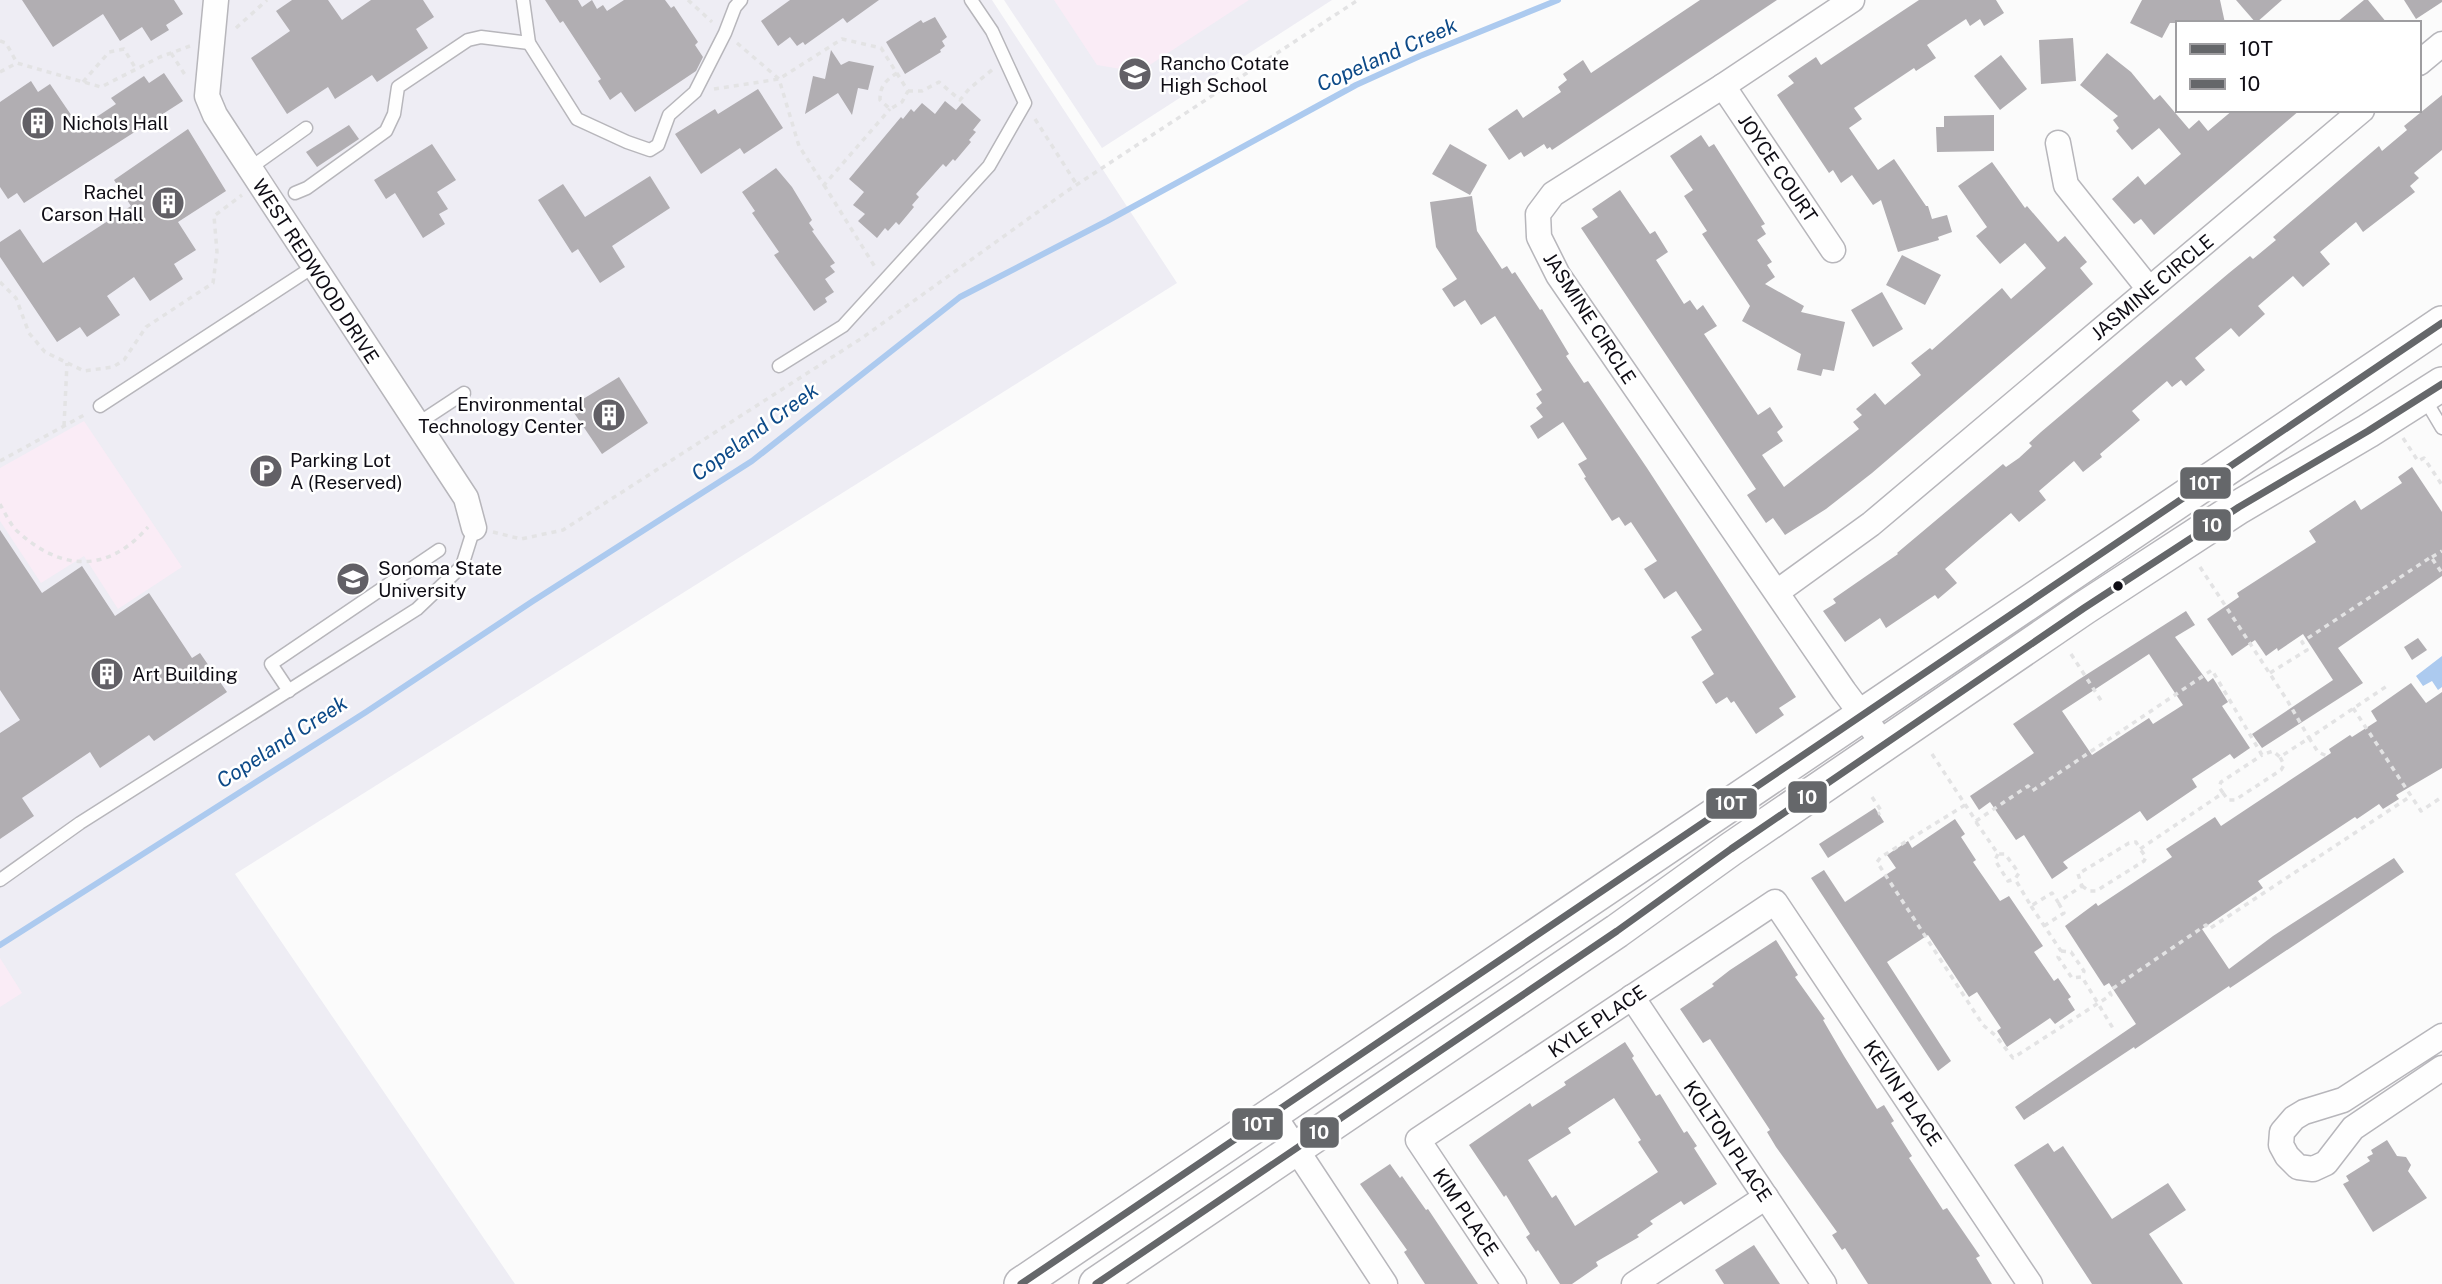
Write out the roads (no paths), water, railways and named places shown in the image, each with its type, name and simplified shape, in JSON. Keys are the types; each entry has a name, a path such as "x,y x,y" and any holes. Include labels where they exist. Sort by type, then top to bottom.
{"main road":[{"path":"1021,1284 1273,1114 1868,723 2442,323"},
{"path":"1096,1284 1617,931 1731,849 2094,601 2239,507 2432,390"}],"street":[{"name":"WEST REDWOOD DRIVE","path":"216,0 207,96 215,115 466,498 474,528"},
{"name":"JASMINE CIRCLE","path":"1852,0 1553,194 1538,214 1539,237 1558,275 1868,723"},
{"path":"2421,61 2442,44"},
{"name":"JOYCE COURT","path":"1723,86 1833,250"},
{"name":"JASMINE CIRCLE","path":"1777,592 1871,524 2360,112"},
{"path":"2058,143 2066,185 2149,289"},
{"name":"KYLE PLACE","path":"1418,1140 1775,902"},
{"name":"KEVIN PLACE","path":"1775,902 2030,1284"},
{"name":"KOLTON PLACE","path":"1632,997 1824,1284"},
{"path":"2442,1035 2343,1100 2304,1112 2294,1118 2282,1132 2281,1145 2298,1167 2313,1168 2326,1163 2353,1128 2442,1068"},
{"path":"1273,1114 1385,1284"},
{"name":"KIM PLACE","path":"1418,1140 1514,1284"},
{"path":"1634,1284 1766,1197"}],"lane":[{"path":"523,0 529,43 577,119 650,150 658,145 669,116 695,92 735,7 741,0"},
{"path":"779,366 843,326 989,166 1025,103 992,31 971,0"},
{"path":"295,193 307,188 386,131 394,114 398,87 468,40 481,37 529,43"},
{"path":"250,168 306,128"},
{"path":"100,406 313,267"},
{"path":"2432,390 2442,428"},
{"path":"417,424 464,393"},
{"path":"0,880 91,816 416,609 463,566 474,528"},
{"path":"289,691 271,664 439,550"}],"water":[{"path":"2442,656 2442,687 2438,690 2432,681 2423,686 2416,676"}],"waterway":[{"name":"Copeland Creek","path":"0,945 366,712 752,461 960,297 1107,221 1356,85 1558,0"}],"place":[{"name":"Rancho Cotate High School","path":"1135,74"},
{"name":"Nichols Hall","path":"38,123"},
{"name":"Rachel Carson Hall","path":"168,203"},
{"name":"Environmental Technology Center","path":"609,415"},
{"name":"Parking Lot A (Reserved)","path":"266,471"},
{"name":"Sonoma State University","path":"353,579"},
{"name":"Art Building","path":"107,674"}]}
